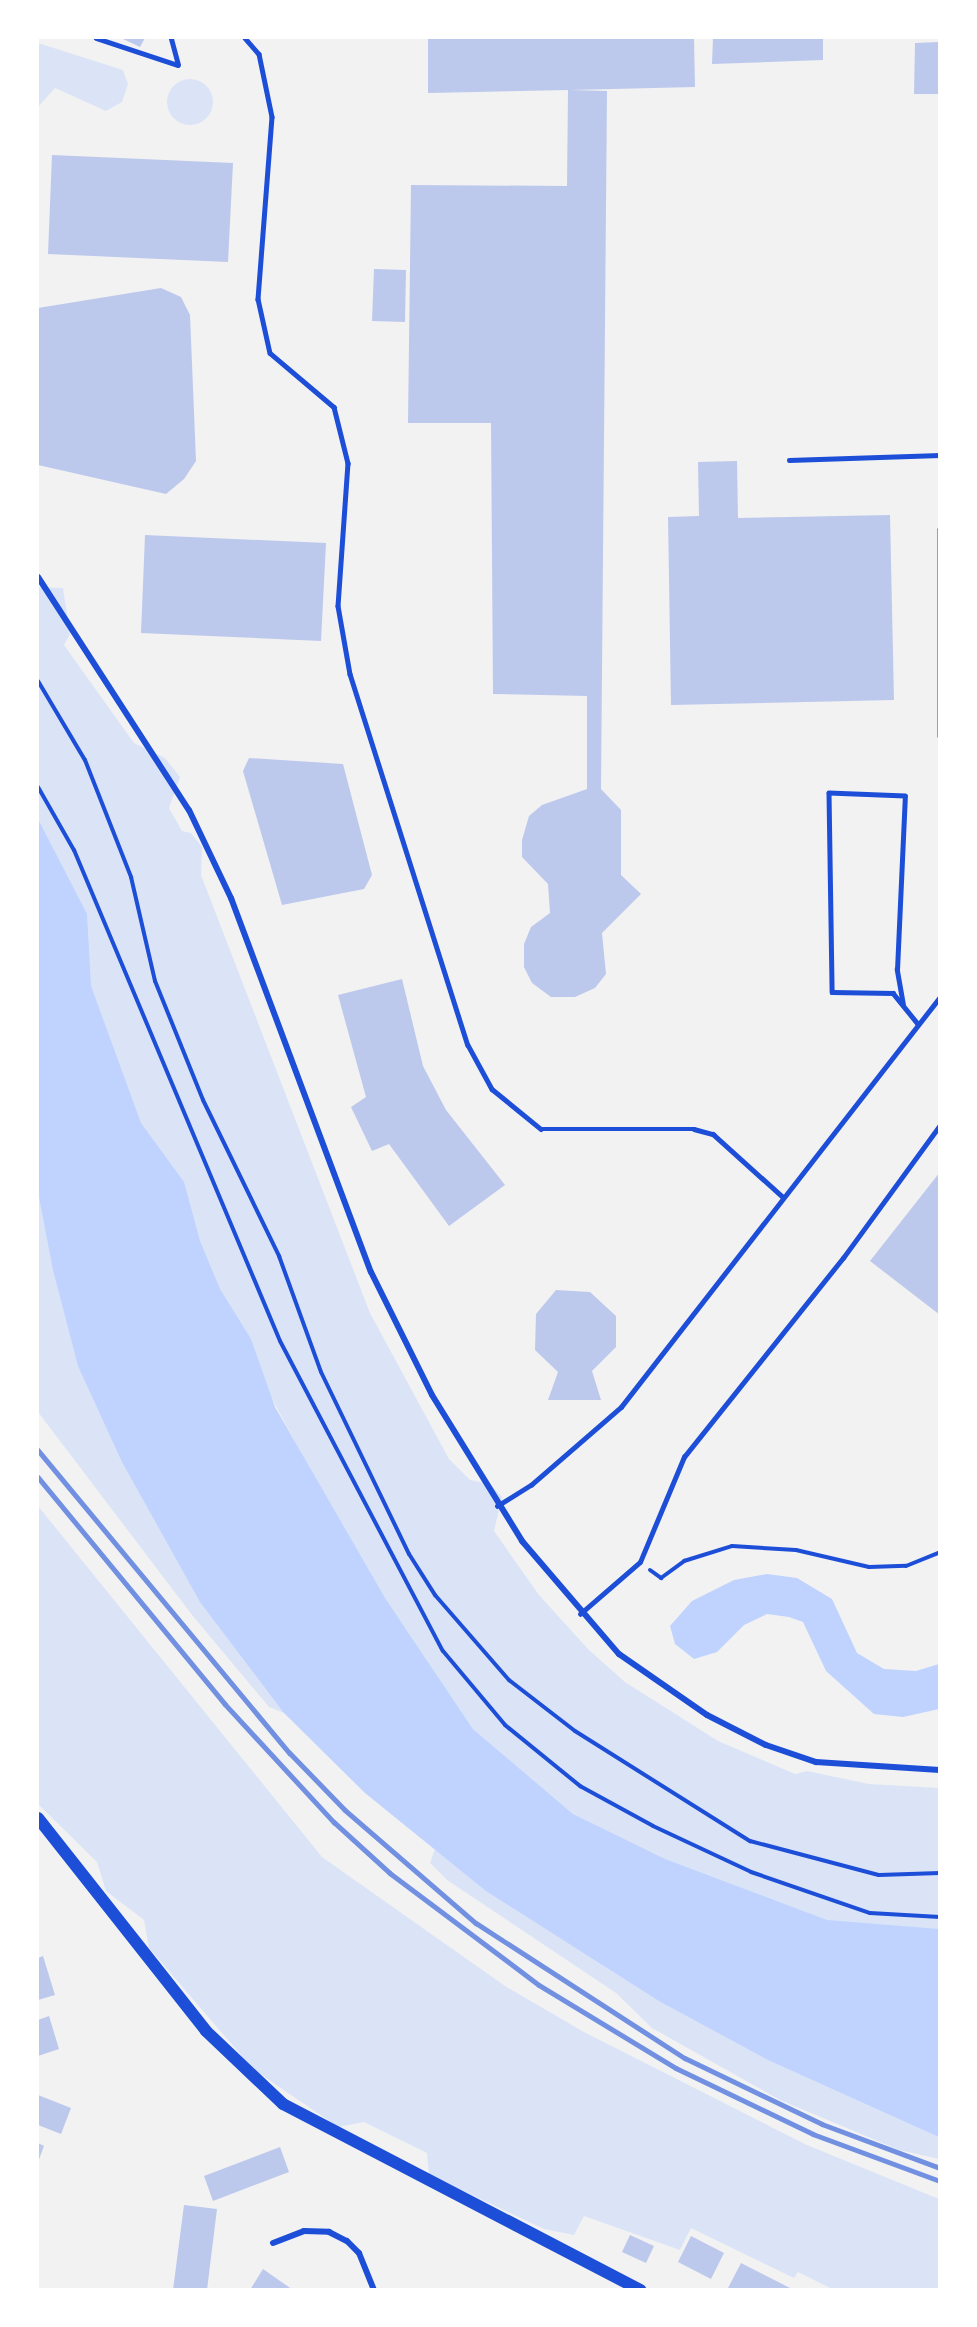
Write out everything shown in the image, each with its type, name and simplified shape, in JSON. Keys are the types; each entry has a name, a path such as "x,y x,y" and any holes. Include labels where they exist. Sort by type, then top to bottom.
{"main road":[{"path":"38,1818 206,2031 283,2104 640,2289"}],"street":[{"path":"38,577 194,819 231,898 371,1272 432,1395 497,1506 580,1614 657,1684 766,1745 836,1765 939,1770"},
{"path":"273,2243 304,2231 329,2232 347,2241 359,2253 374,2289"}],"lane":[{"path":"96,38 178,65 171,38"},
{"path":"245,38 259,54 272,117 258,299 270,353 334,407 348,463 338,606 350,674 468,1045 492,1089 541,1129 694,1129 713,1134 783,1197"},
{"path":"789,460 939,455"},
{"path":"939,529 939,736"},
{"path":"903,1005 897,970 905,796 829,793 832,992 893,993 918,1024"},
{"path":"497,1506 531,1485 621,1407 939,997"},
{"path":"580,1614 640,1562 684,1457 843,1258 939,1125"}],"path":[{"path":"38,681 85,760 131,877 155,981 203,1100 279,1256 321,1372 435,1595 509,1680 537,1702 750,1841 879,1875 939,1873"},
{"path":"38,787 74,850 280,1341 443,1651 505,1725 580,1786 653,1826 751,1872 870,1913 939,1917"},
{"path":"640,1562 660,1578 684,1561 732,1546 796,1550 869,1567 906,1566 939,1552"}],"shaded area":[{"path":"38,43 123,70 128,84 122,102 106,111 55,88 38,107"},
{"path":"190,79 206,86 213,102 206,118 190,125 174,118 167,102 174,86"},
{"path":"38,587 63,588 70,634 64,645 134,743 165,758 180,777 169,808 182,831 191,833 202,847 201,875 370,1313 449,1459 470,1480 490,1484 502,1497 494,1531 539,1595 588,1649 625,1682 718,1741 795,1774 807,1771 869,1784 939,1788 939,1987 806,1912 764,1897 747,1904 573,1814 473,1729 401,1622 385,1609 236,1332 95,1030 38,819"},
{"path":"38,1133 284,1693 284,1713 269,1707 192,1615 38,1412"},
{"path":"38,1506 322,1857 505,1986 584,2032 807,2145 939,2199 939,2289 832,2289 798,2272 794,2278 691,2228 680,2250 584,2216 574,2235 544,2229 429,2175 427,2153 364,2122 338,2127 253,2069 149,1948 144,1920 106,1891 97,1862 38,1804"},
{"path":"438,1840 939,2129 939,2159 899,2150 780,2100 652,2028 616,1993 447,1880 430,1863"}],"water":[{"path":"38,819 87,914 91,986 141,1123 184,1182 200,1241 220,1289 251,1339 275,1407 385,1598 473,1729 573,1814 665,1859 827,1920 939,1929 939,2137 768,2060 659,2001 486,1891 365,1793 284,1713 200,1602 122,1462 78,1366 53,1270 38,1192"},
{"path":"767,1574 797,1578 832,1599 857,1653 884,1669 916,1671 939,1664 939,1709 903,1717 874,1714 826,1671 803,1622 789,1617 767,1614 744,1625 717,1652 694,1659 675,1644 670,1626 692,1601 734,1580"}],"building":[{"path":"121,38 145,38 140,47"},
{"path":"428,38 694,38 695,87 571,90 607,91 601,789 621,810 621,875 641,894 602,933 606,974 595,988 575,997 551,997 532,983 524,967 524,944 531,927 550,913 548,884 522,857 522,840 529,816 542,805 587,789 587,696 493,694 491,423 408,423 411,185 567,186 568,90 428,93"},
{"path":"713,38 823,38 823,60 712,64"},
{"path":"940,42 940,94 914,94 915,43"},
{"path":"52,155 233,163 228,262 48,254"},
{"path":"374,269 406,270 405,322 372,321"},
{"path":"161,288 181,297 190,315 196,461 184,479 166,494 38,465 38,308"},
{"path":"737,461 738,518 890,515 894,700 671,705 668,517 699,516 698,462"},
{"path":"145,535 326,543 321,641 141,633"},
{"path":"249,758 343,764 372,875 364,889 282,905 243,771"},
{"path":"402,979 423,1066 446,1110 505,1185 449,1226 389,1144 372,1151 351,1107 366,1097 338,995"},
{"path":"940,1172 940,1315 870,1261"},
{"path":"556,1290 590,1292 616,1316 616,1347 592,1371 601,1400 548,1400 558,1372 535,1350 536,1314"},
{"path":"43,1956 55,1995 38,2000 38,1958"},
{"path":"49,2016 59,2049 38,2056 38,2020"},
{"path":"38,2095 71,2108 61,2134 38,2125"},
{"path":"38,2143 44,2146 38,2162"},
{"path":"280,2147 289,2172 213,2201 204,2176"},
{"path":"184,2205 217,2209 207,2290 173,2290"},
{"path":"630,2235 654,2246 646,2263 622,2252"},
{"path":"691,2236 724,2253 711,2279 678,2262"},
{"path":"741,2263 794,2290 728,2288"},
{"path":"263,2269 293,2290 250,2290"}],"railway":[{"path":"38,1450 290,1753 345,1810 476,1923 685,2058 822,2124 940,2168"},
{"path":"38,1477 225,1704 334,1822 390,1873 539,1985 676,2068 813,2134 940,2181"}]}
